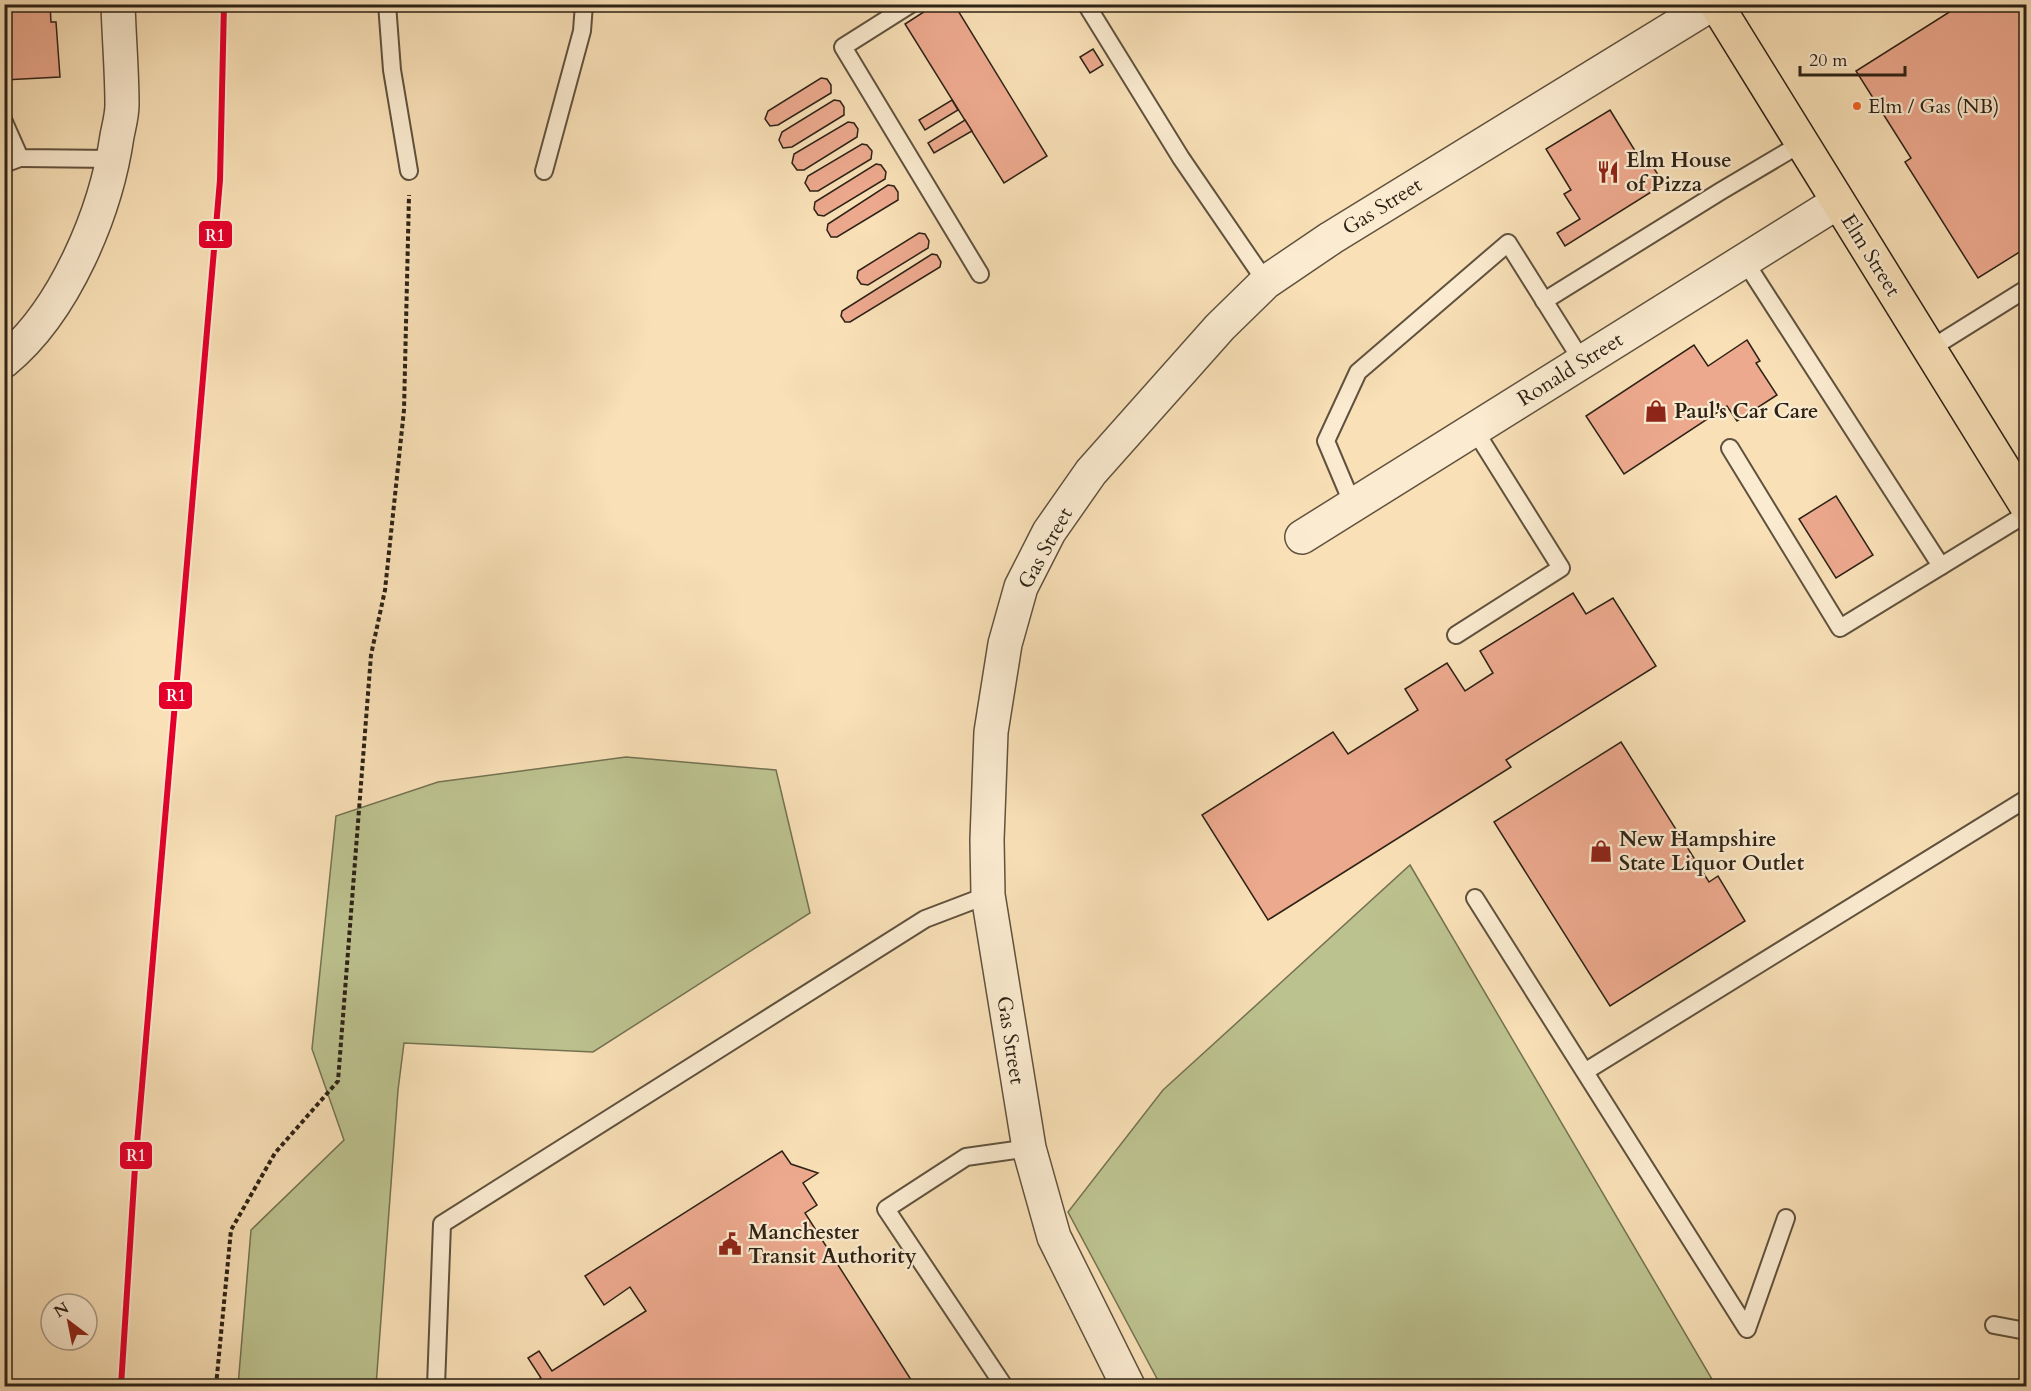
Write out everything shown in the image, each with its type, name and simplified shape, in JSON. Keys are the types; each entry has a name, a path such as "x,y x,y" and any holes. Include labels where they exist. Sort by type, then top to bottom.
{"main road":[{"name":"Elm Street","path":"1714,4 2026,505"}],"street":[{"path":"4,361 47,313 72,273 99,212 114,159 122,106 118,4"},
{"name":"Gas Street","path":"1128,1386 1054,1237 1029,1148 988,895 987,840 991,732 1005,644 1021,586 1049,532 1091,472 1220,327 1266,282 1331,238 1714,4"},
{"name":"Ronald Street","path":"1302,537 1838,201"}],"lane":[{"path":"387,4 392,69 409,171"},
{"path":"544,171 582,31 584,4"},
{"path":"911,4 843,47 980,274"},
{"path":"1086,4 1181,158 1266,282"},
{"path":"4,122 12,161 114,159"},
{"path":"1544,301 1802,143"},
{"path":"1353,505 1326,441 1358,372 1508,243 1582,361"},
{"path":"1744,260 1941,566"},
{"path":"1930,349 2026,289"},
{"path":"1456,635 1561,568 1474,429"},
{"path":"1730,448 1840,628 2026,514"},
{"path":"1586,1071 2026,799"},
{"path":"436,1386 442,1224 925,919 988,895"},
{"path":"1474,898 1586,1071 1747,1329 1786,1218"},
{"path":"1004,1386 886,1209 966,1157 1029,1148"},
{"path":"1994,1325 2026,1331"}],"path":[{"path":"216,1386 231,1230 275,1153 338,1081 371,655 385,590 404,410 409,171"}],"green space":[{"path":"626,757 776,770 810,913 593,1052 404,1043 398,1090 376,1386 238,1386 251,1230 344,1140 312,1049 336,816 438,782"},
{"path":"1410,865 1716,1386 1161,1386 1068,1212 1163,1090"}],"building":[{"path":"4,4 50,4 51,22 56,22 60,77 4,80"},
{"path":"936,4 954,4 1047,156 1004,183 905,24"},
{"path":"1962,4 2026,4 2026,248 1978,278 1905,162 1911,158 1856,71"},
{"path":"1093,49 1103,65 1090,73 1080,57"},
{"path":"821,78 827,79 831,85 831,93 778,125 770,126 765,119 768,111"},
{"path":"834,100 840,101 844,107 844,115 792,147 783,148 779,140 782,132"},
{"path":"952,100 958,110 925,130 919,120"},
{"name":"Elm House of Pizza","path":"1610,110 1640,159 1646,156 1664,184 1565,246 1557,233 1580,219 1564,194 1571,190 1546,149"},
{"path":"965,120 972,131 934,153 928,143"},
{"path":"848,122 854,123 858,129 857,137 804,170 797,170 792,163 794,154"},
{"path":"862,144 867,145 872,151 871,159 818,191 810,191 805,183 808,176"},
{"path":"876,164 881,165 886,172 885,179 824,216 818,215 814,209 815,202"},
{"path":"888,185 894,186 898,192 898,200 837,237 831,237 827,230 828,224"},
{"path":"919,233 925,234 929,241 928,248 868,285 861,284 857,278 858,271"},
{"path":"932,254 937,255 941,262 940,267 850,322 845,322 841,316 842,311"},
{"name":"Paul's Car Care","path":"1747,340 1760,361 1756,363 1777,395 1737,421 1727,406 1624,474 1586,416 1694,345 1708,366"},
{"path":"1836,496 1873,555 1836,578 1799,519"},
{"path":"1573,593 1586,614 1613,598 1656,666 1506,760 1511,767 1268,920 1202,815 1333,732 1348,754 1418,710 1405,689 1447,663 1465,691 1493,673 1480,651"},
{"name":"New Hampshire State Liquor Outlet","path":"1621,742 1709,882 1718,876 1745,921 1610,1006 1494,822"},
{"name":"Manchester Transit Authority","path":"782,1151 791,1164 818,1173 803,1183 817,1205 805,1213 915,1386 530,1385 541,1378 528,1358 539,1351 552,1371 646,1311 630,1287 604,1305 585,1276"}],"transit line":[{"name":"R1","path":"121,1386 135,1167 220,180 224,4"}],"place":[{"name":"Elm / Gas (NB)","path":"1857,106"},
{"name":"Elm House of Pizza","path":"1608,172"},
{"name":"Paul's Car Care","path":"1656,411"},
{"name":"New Hampshire State Liquor Outlet","path":"1601,851"},
{"name":"Manchester Transit Authority","path":"730,1244"}]}
